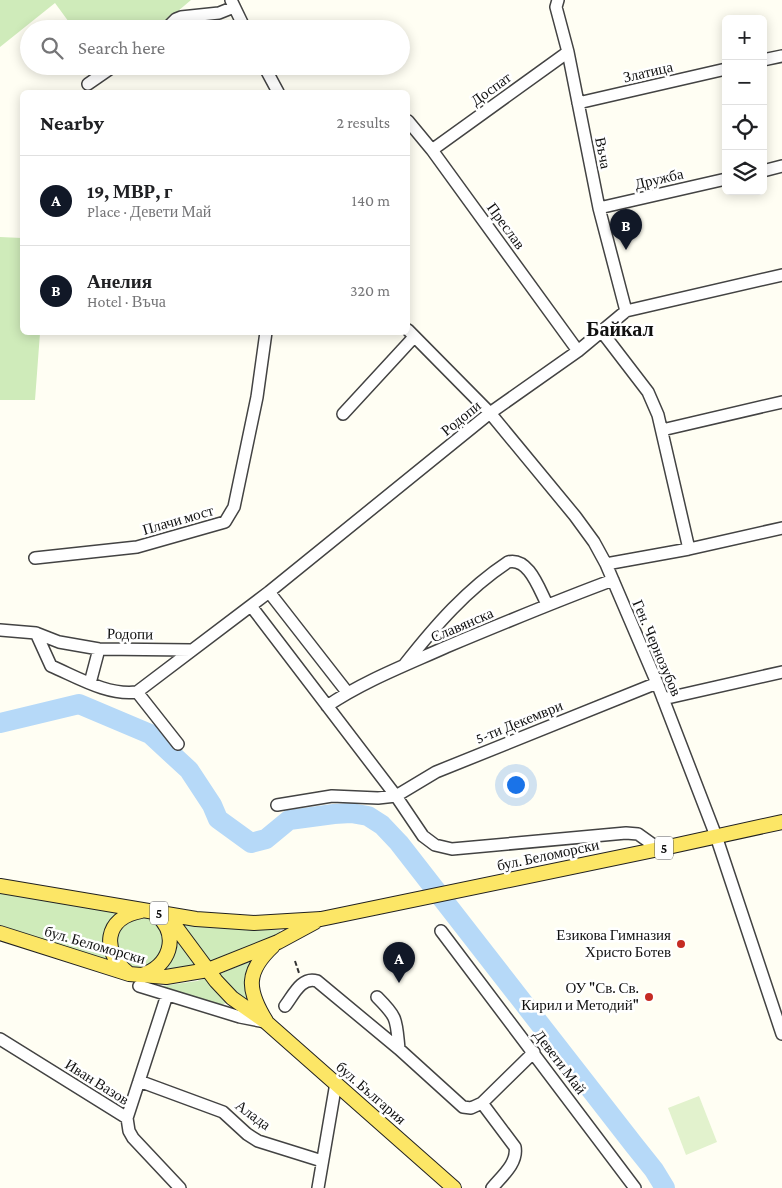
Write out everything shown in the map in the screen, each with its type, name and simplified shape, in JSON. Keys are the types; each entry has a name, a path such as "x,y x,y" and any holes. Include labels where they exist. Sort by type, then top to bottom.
{"main road":[{"name":"бул. Беломорски","path":"0,886 196,919 239,923 320,919 782,822"},
{"path":"131,913 154,913 160,918 167,929 168,949 166,956 156,968 136,978 118,964 113,956 110,946 111,934 120,919 131,913"},
{"name":"бул. България","path":"154,913 232,998 266,1022 454,1188"},
{"name":"бул. Беломорски","path":"0,933 136,978 166,977 208,970 278,942 320,919"},
{"name":"бул. България","path":"266,1022 253,996 252,979 259,962 278,942"}],"street":[{"name":"Въча","path":"558,0 556,7 568,52 599,208 626,311"},
{"path":"175,20 181,17 218,13 233,4 241,20"},
{"name":"Доспат","path":"432,150 568,52"},
{"path":"767,59 782,56"},
{"name":"Златица","path":"578,103 722,70"},
{"path":"88,84 101,75"},
{"path":"269,75 277,90"},
{"name":"Преслав","path":"410,123 432,150 578,351"},
{"path":"767,170 782,166"},
{"name":"Дружба","path":"599,208 722,180"},
{"name":"Родопи","path":"137,692 269,592 490,413 578,351 626,311 782,275"},
{"path":"602,332 648,392 658,415 689,549"},
{"name":"Ген. Чернозубов","path":"411,333 490,413 575,516 594,542 606,564 657,683 716,836 782,1034"},
{"name":"Плачи мост","path":"35,558 137,547 225,522 234,507 257,397 266,335"},
{"path":"343,414 409,335"},
{"path":"662,430 782,402"},
{"path":"606,564 689,549 782,528"},
{"path":"403,666 429,634 460,601 508,562 518,562 524,565 547,604"},
{"name":"Славянска","path":"327,706 347,692 403,666 547,604 612,580"},
{"path":"269,592 347,692"},
{"path":"251,606 396,796 423,836 430,842 442,848 452,849 638,834 659,849"},
{"name":"Родопи","path":"0,630 36,633 58,642 99,649 191,650"},
{"path":"36,633 51,666 116,692 126,694 137,692 178,744"},
{"name":"Родопи","path":"90,683 99,649"},
{"path":"663,699 782,672"},
{"name":"5-ти Декември","path":"396,796 436,772 657,683"},
{"path":"277,805 332,796 378,798 396,796"},
{"name":"Девети Май","path":"441,931 534,1052 633,1187"},
{"path":"136,978 167,995 240,1017 266,1022"},
{"path":"285,1006 303,982 316,981 398,1049 463,1107 471,1108 482,1103 534,1052"},
{"path":"127,1118 167,995"},
{"path":"376,997 397,1021 398,1049"},
{"name":"Иван Вазов","path":"0,1039 127,1118 129,1131 133,1138 180,1188"},
{"name":"Алада","path":"139,1081 223,1112 247,1134 258,1141 322,1161"},
{"path":"318,1188 336,1084"},
{"path":"482,1103 515,1147 515,1155 510,1166 492,1188"}],"green space":[{"path":"0,0 191,0 168,20 67,20 55,3 34,20 20,20 20,31 0,47"},
{"path":"0,237 20,238 20,335 40,335 35,400 0,400"},
{"path":"0,893 119,913 109,962 0,925"},
{"path":"142,916 156,923 163,932 163,943 160,953 152,961 143,966 133,966 124,960 119,952 115,938 121,926"},
{"path":"181,924 235,929 280,930 281,934 210,963"},
{"path":"174,931 200,965 163,969"},
{"path":"251,961 245,978 248,1000 245,1002 217,975"},
{"path":"209,977 228,1002 215,1004 206,1002 162,986 197,981"},
{"path":"699,1096 717,1142 686,1155 668,1108"}],"waterway":[{"path":"0,723 79,704 150,734 189,770 212,805 218,819 251,843 266,839 289,820 351,813 368,816 382,825 399,843 654,1170 665,1188"}],"place":[{"name":"Анелия","path":"626,250"},
{"name":"Езикова Гимназия Христо Ботев","path":"681,944"},
{"name":"19, МВР, г","path":"399,983"},
{"name":"ОУ \"Св. Св. Кирил и Методий\"","path":"649,997"}],"district":[{"name":"Байкал","path":"620,329"}]}
